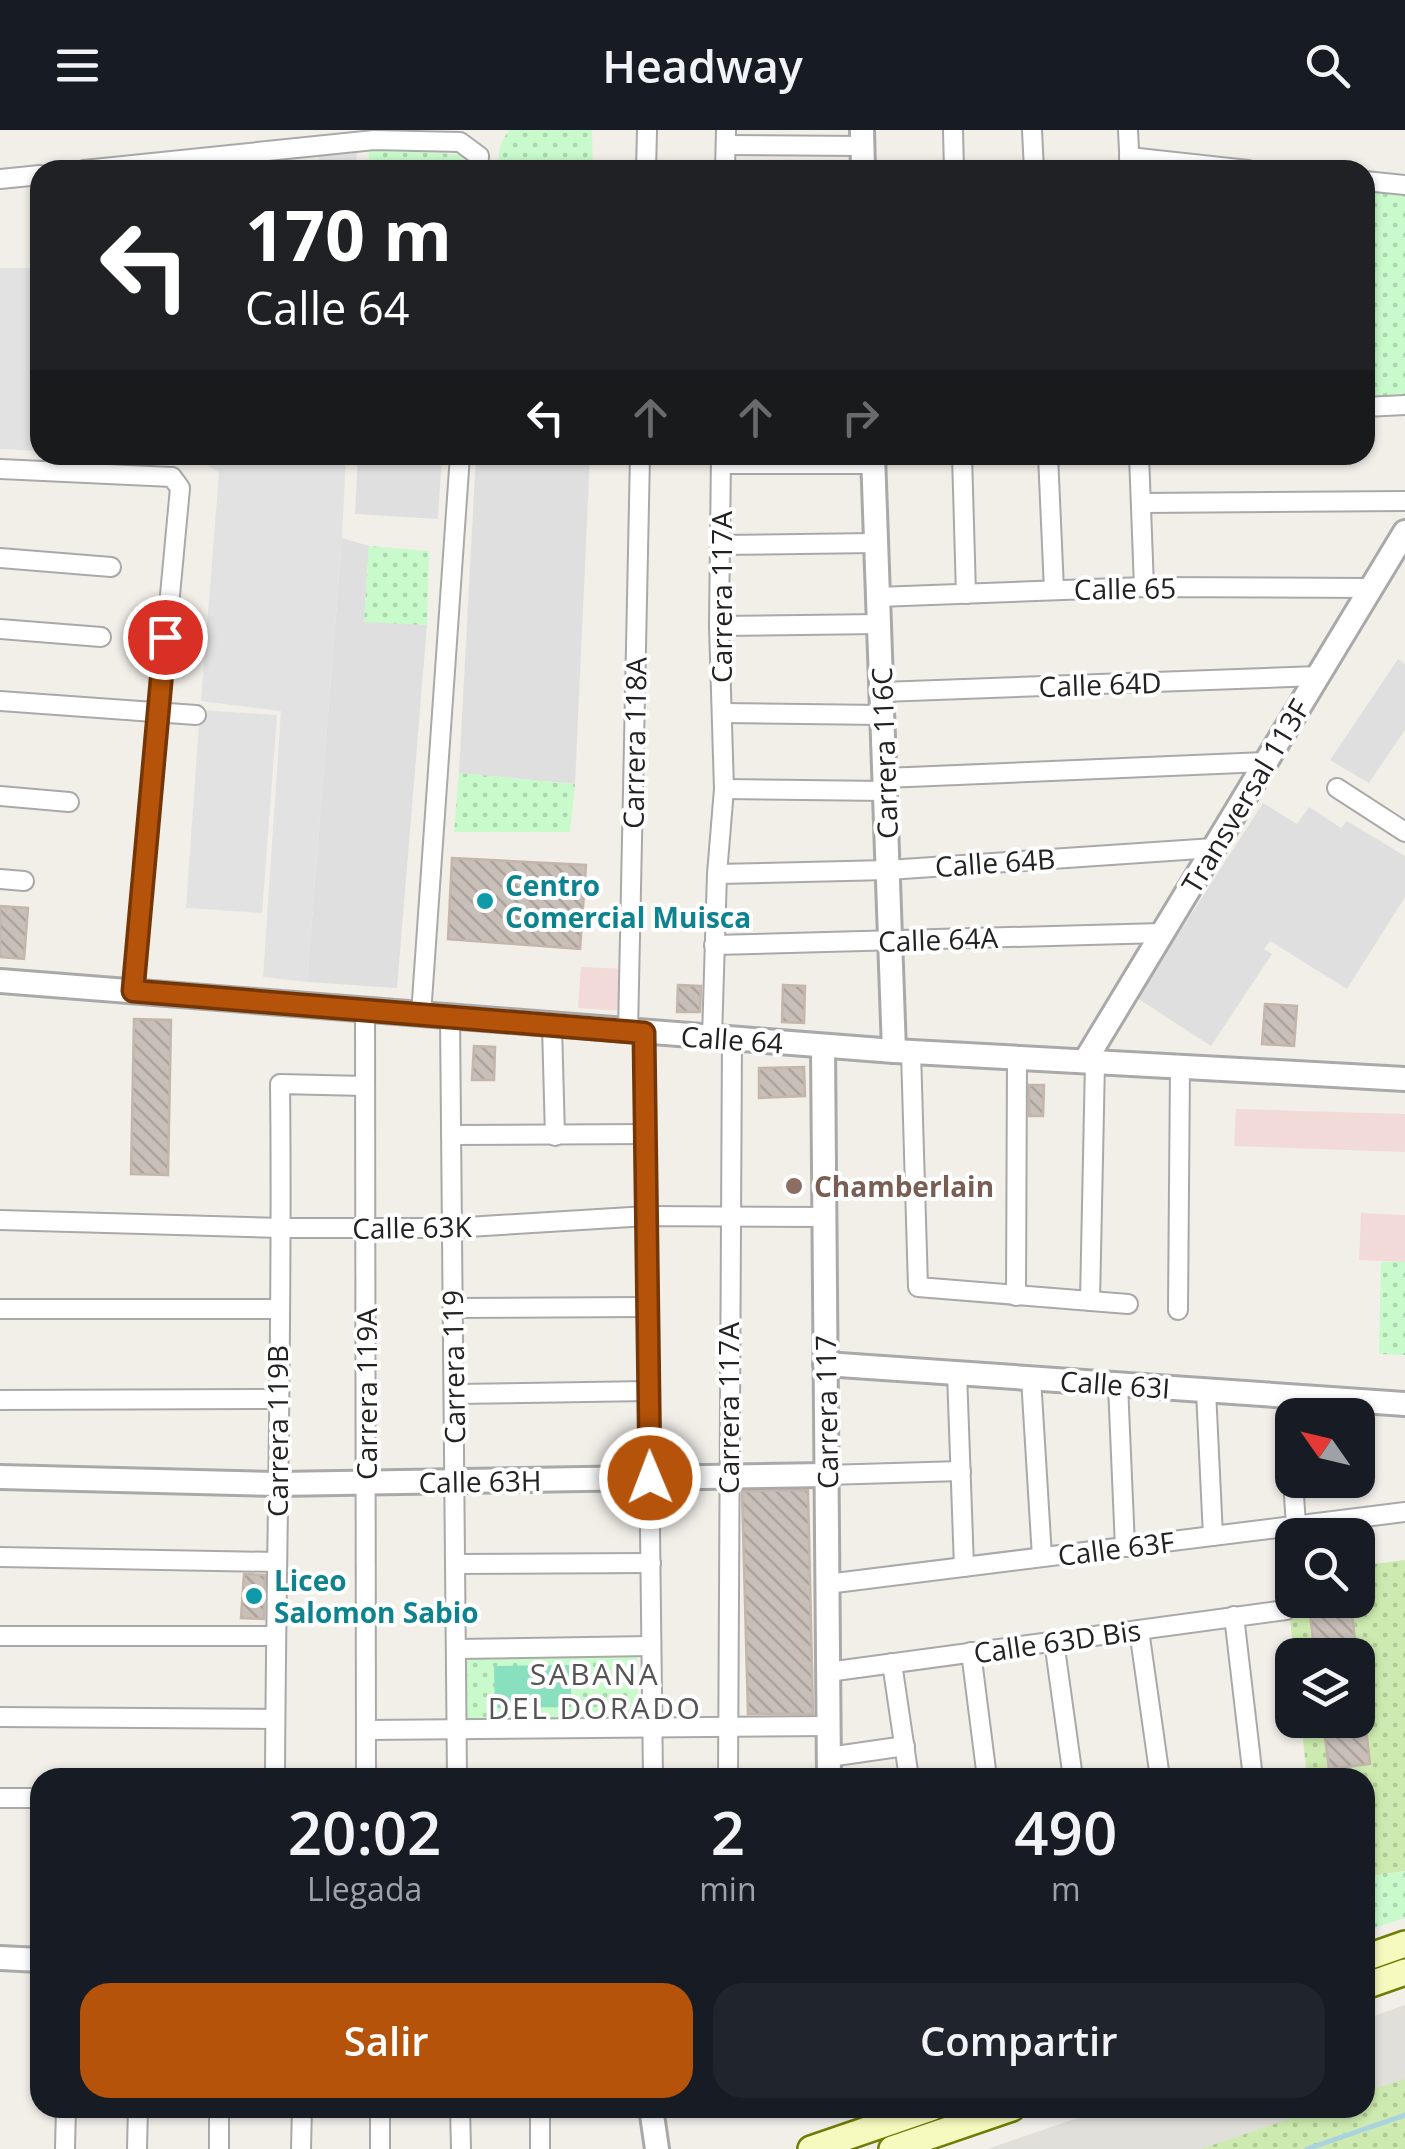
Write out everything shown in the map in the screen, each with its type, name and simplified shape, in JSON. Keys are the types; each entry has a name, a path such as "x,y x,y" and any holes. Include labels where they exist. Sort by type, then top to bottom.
{"main road":[{"path":"1375,1954 1405,1944"},
{"path":"1375,1982 1405,1972"},
{"path":"811,2149 902,2118"},
{"path":"892,2149 983,2118"}],"street":[{"path":"646,160 647,130"},
{"path":"953,130 954,160"},
{"path":"1032,130 1034,160"},
{"path":"1128,130 1130,160"},
{"path":"239,160 315,137 396,135 460,142 480,156 479,160"},
{"path":"726,137 862,149"},
{"path":"0,179 30,175"},
{"path":"1375,182 1405,185"},
{"path":"1375,407 1405,406"},
{"path":"422,1015 459,465"},
{"name":"Carrera 118A","path":"640,465 636,1032 646,1134 653,1768"},
{"name":"Carrera 117A","path":"721,465 719,626 724,789 714,945 729,1217 728,1768"},
{"name":"Carrera 116C","path":"873,465 890,941 902,1052"},
{"path":"962,465 966,594"},
{"path":"1048,465 1054,590"},
{"path":"1139,465 1144,586"},
{"path":"0,469 178,480 133,991"},
{"path":"1141,503 1405,502"},
{"name":"Transversal 113F","path":"1090,1062 1162,932 1405,532"},
{"path":"720,545 876,543"},
{"path":"0,558 111,568"},
{"name":"Calle 65","path":"878,597 1144,586 1371,588"},
{"path":"719,626 879,624"},
{"path":"0,629 101,637"},
{"name":"Calle 64D","path":"722,713 1318,676"},
{"path":"0,702 196,714"},
{"path":"724,789 885,784 1266,762"},
{"path":"1336,788 1405,832"},
{"path":"0,796 69,802"},
{"name":"Calle 64B","path":"716,874 888,870 1214,848"},
{"path":"0,880 24,880"},
{"name":"Calle 64A","path":"714,945 1162,932"},
{"name":"Calle 64","path":"0,981 902,1052 1404,1078"},
{"name":"Carrera 119A","path":"365,1010 366,1768"},
{"name":"Carrera 119","path":"450,1017 458,1768"},
{"path":"552,1026 555,1136"},
{"name":"Carrera 117","path":"823,1046 829,1767"},
{"path":"902,1052 918,1287 1128,1304"},
{"path":"1016,1296 1017,1058"},
{"path":"1090,1062 1090,1301"},
{"path":"1178,1310 1180,1067"},
{"name":"Carrera 119B","path":"274,1768 282,1228 280,1084 366,1086"},
{"path":"451,1134 646,1134"},
{"name":"Calle 63K","path":"0,1220 451,1228 646,1216 824,1218"},
{"path":"453,1308 647,1307"},
{"path":"0,1309 278,1309"},
{"name":"Calle 63I","path":"825,1364 1405,1404"},
{"path":"957,1374 964,1567"},
{"path":"1030,1378 1042,1557"},
{"path":"1118,1384 1125,1547"},
{"path":"454,1394 648,1390"},
{"path":"1206,1390 1214,1536"},
{"path":"0,1400 277,1399"},
{"name":"Calle 63H","path":"0,1477 277,1484 960,1471"},
{"name":"Calle 63F","path":"1358,1518 1405,1512"},
{"name":"Calle 63F","path":"827,1584 1275,1529"},
{"path":"0,1557 276,1562"},
{"path":"455,1564 650,1562"},
{"name":"Calle 63D Bis","path":"828,1672 1275,1611"},
{"path":"1234,1616 1252,1768"},
{"path":"1139,1630 1159,1768"},
{"path":"0,1636 276,1636"},
{"path":"1054,1641 1072,1768"},
{"path":"456,1649 652,1646"},
{"path":"971,1652 986,1768"},
{"path":"892,1663 908,1768"},
{"path":"0,1717 275,1719"},
{"path":"366,1730 829,1726"},
{"path":"829,1767 905,1746"},
{"path":"0,1798 30,1798"},
{"path":"0,1958 30,1960"},
{"path":"65,2149 66,2118"},
{"path":"138,2118 138,2149"},
{"path":"219,2118 219,2149"},
{"path":"301,2149 302,2118"},
{"path":"380,2118 380,2149"},
{"path":"460,2118 460,2149"},
{"path":"540,2118 540,2149"},
{"path":"653,2118 657,2149"}],"shaded area":[{"path":"357,152 357,160 318,160 320,154"},
{"path":"0,268 30,268 30,450 0,449"},
{"path":"208,465 346,465 307,982 263,977 281,711 201,701 219,473"},
{"path":"357,465 441,465 438,519 355,514"},
{"path":"475,465 590,465 575,784 459,773"},
{"path":"342,538 369,546 364,621 427,625 397,988 307,982"},
{"path":"1398,659 1405,664 1405,730 1369,783 1330,760"},
{"path":"200,710 277,715 262,913 186,908"},
{"path":"1263,803 1297,824 1309,807 1341,828 1347,821 1405,856 1405,897 1347,989 1270,941 1264,949 1272,954 1211,1046 1137,998"},
{"path":"581,967 627,969 624,1011 578,1008"},
{"path":"1236,1109 1405,1114 1405,1152 1234,1146"},
{"path":"1361,1213 1405,1215 1405,1262 1359,1260"},
{"path":"1405,2005 1405,2149 987,2149 1078,2118 1375,2118 1375,2016"}],"green space":[{"path":"509,130 592,130 593,160 498,160 500,145"},
{"path":"369,148 464,155 463,160 369,160"},
{"path":"1375,190 1405,193 1405,400 1375,399"},
{"path":"369,546 429,551 427,625 364,622"},
{"path":"459,773 575,784 570,832 454,832"},
{"path":"1381,1262 1405,1262 1405,1355 1379,1354"},
{"path":"1405,1560 1405,1871 1375,1876 1375,1768 1306,1768 1303,1738 1375,1738 1375,1638 1292,1638 1290,1618 1375,1618 1375,1564"},
{"path":"637,1650 638,1722 462,1724 461,1652"},
{"path":"571,1665 571,1707 495,1708 494,1666"},
{"path":"1405,1871 1405,1918 1375,1928 1375,1876"},
{"path":"1405,2079 1405,2149 1201,2149 1292,2118 1375,2118 1375,2089"}],"building":[{"path":"452,858 586,865 580,949 448,939"},
{"path":"0,906 28,908 24,959 0,957"},
{"path":"678,985 701,986 700,1012 677,1012"},
{"path":"783,985 805,986 804,1023 782,1022"},
{"path":"1265,1004 1297,1006 1294,1046 1262,1044"},
{"path":"134,1019 171,1020 168,1175 131,1174"},
{"path":"474,1046 495,1047 494,1080 472,1080"},
{"path":"804,1067 805,1096 759,1098 759,1068"},
{"path":"1029,1085 1044,1085 1043,1116 1029,1116"},
{"path":"808,1490 813,1714 748,1714 742,1491"},
{"name":"Liceo Salomon Sabio","path":"244,1574 265,1575 264,1619 241,1618"},
{"path":"1310,1618 1352,1618 1355,1638 1313,1638"},
{"path":"1325,1738 1367,1738 1370,1764 1329,1768"}],"waterway":[{"path":"1307,2149 1405,2115"}],"place":[{"name":"Centro Comercial Muisca","path":"485,901"},
{"name":"Chamberlain","path":"794,1186"},
{"name":"Liceo Salomon Sabio","path":"254,1596"}],"district":[{"name":"SABANA DEL DORADO","path":"595,1690"}],"route":[{"path":"165,637 133,991 644,1033 650,1478"}]}
